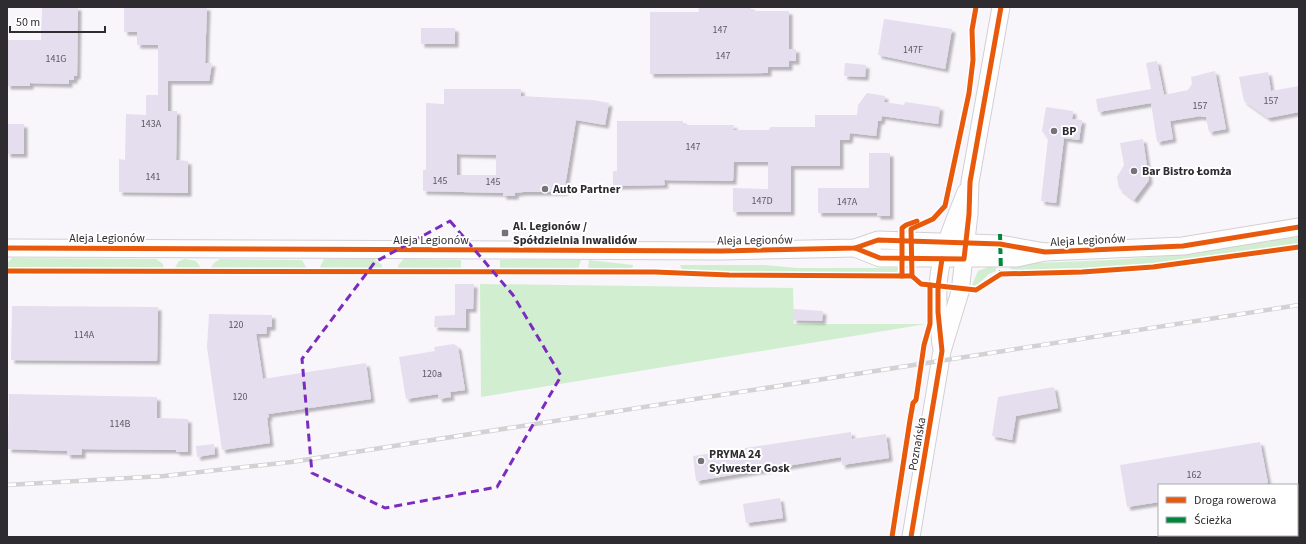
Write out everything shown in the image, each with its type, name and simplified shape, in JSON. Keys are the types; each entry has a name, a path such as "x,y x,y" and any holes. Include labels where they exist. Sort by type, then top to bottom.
{"main road":[{"path":"970,182 1001,7"},
{"name":"Poznańska","path":"942,351 938,312 938,286 944,251 970,182"},
{"name":"Poznańska","path":"911,537 942,351 958,300 969,214 970,182"},
{"name":"Aleja Legionów","path":"7,248 720,251 855,248 878,240 944,251 964,251 1015,245 1045,252 1183,246 1299,227"}],"highlighted area":[{"path":"450,221 513,295 561,376 497,487 385,508 312,473 302,359 375,262"}],"green space":[{"path":"1299,237 1299,244 1179,262 1083,269 1013,271 1008,266 1008,264 1112,260 1178,255"},
{"path":"12,258 156,259 163,264 164,268 7,268 7,263"},
{"path":"185,259 196,261 201,268 174,269 179,261"},
{"path":"220,259 302,260 307,269 210,269 214,263"},
{"path":"324,259 374,259 382,265 382,269 319,269"},
{"path":"404,259 461,260 461,269 397,270 399,264"},
{"path":"500,260 581,260 578,269 500,269"},
{"path":"589,260 633,265 632,270 588,269"},
{"path":"996,264 996,271 989,274 976,286 972,285 978,271"},
{"path":"680,265 764,265 797,268 899,268 896,273 728,273 682,270"},
{"path":"480,284 793,288 794,324 926,324 481,397"}],"building":[{"path":"42,7 78,7 77,76 74,76 74,80 69,80 69,84 30,83 30,86 7,86 7,40 41,40"},
{"path":"124,7 207,7 205,63 212,63 209,81 168,81 168,111 177,111 176,160 188,161 188,193 119,192 119,159 125,160 126,114 146,115 146,95 158,95 158,45 137,45 137,32 124,32"},
{"path":"698,7 751,7 751,11 789,11 789,49 796,49 796,61 789,61 789,67 768,67 768,73 650,74 650,12 699,12"},
{"path":"884,19 952,29 945,69 878,55"},
{"path":"421,28 455,28 455,44 421,44"},
{"path":"1157,61 1164,95 1188,90 1192,84 1191,77 1215,71 1226,129 1209,132 1206,117 1201,116 1170,121 1173,139 1157,142 1151,103 1098,112 1096,99 1151,89 1146,63"},
{"path":"845,63 866,65 865,77 844,76"},
{"path":"1268,72 1271,91 1299,86 1299,112 1268,118 1244,101 1239,77"},
{"path":"444,89 521,89 521,96 593,100 609,103 605,125 576,120 564,192 523,192 515,193 515,196 503,196 503,193 423,191 423,170 426,170 426,103 444,104","holes":["457,154 496,155 496,175 457,175"]},
{"path":"867,93 885,96 884,102 904,105 905,102 940,107 938,124 882,116 881,121 878,121 876,136 850,133 849,140 840,140 840,166 791,166 791,212 733,212 733,188 768,189 768,162 734,162 733,181 664,180 665,185 613,186 613,171 617,171 617,121 683,121 683,125 734,125 733,130 769,130 770,127 815,127 815,115 857,115 858,105"},
{"path":"1046,107 1073,111 1072,119 1082,120 1079,140 1064,138 1056,203 1041,201 1048,139 1042,131"},
{"path":"7,124 24,124 24,154 7,154"},
{"name":"Bar Bistro Łomża","path":"1143,139 1149,180 1134,200 1119,188 1117,177 1124,165 1120,143"},
{"path":"869,153 890,153 890,216 877,216 877,213 818,213 818,188 869,188"},
{"path":"455,284 474,284 473,309 466,309 466,328 434,327 435,316 455,315"},
{"path":"12,306 158,307 157,361 11,360"},
{"path":"793,309 823,311 822,321 793,320"},
{"path":"209,314 272,315 272,327 267,327 266,334 256,334 263,379 366,363 371,399 268,414 269,417 267,418 270,443 222,450 207,347"},
{"path":"454,344 458,347 465,390 450,392 451,397 439,399 438,394 406,399 399,357 435,351 434,347"},
{"path":"1054,387 1058,408 1016,416 1012,440 992,436 998,397"},
{"path":"9,394 157,397 157,418 188,419 188,452 176,452 176,450 82,449 82,455 67,455 67,451 8,449"},
{"path":"851,432 852,439 886,434 889,458 842,465 841,457 696,481 693,456"},
{"path":"1260,442 1268,483 1158,484 1158,502 1127,507 1120,465"},
{"path":"214,444 215,454 197,457 196,446"},
{"path":"780,498 783,518 746,523 743,504"}],"railway":[{"path":"7,485 164,476 291,462 1299,305"}],"marked path":[{"path":"1000,234 1001,274"}],"cycle path":[{"path":"912,276 911,229 933,219 945,206 969,93 973,60 972,30 976,7"},
{"path":"855,248 880,258 964,259 969,214 970,182 1001,7"},
{"path":"902,276 902,228 917,221"},
{"path":"7,248 721,251 855,248 878,240 1000,244 1045,252 1183,246 1299,227"},
{"path":"7,271 655,272 729,275 912,276 921,284 976,290 1001,274 1082,272 1153,267 1299,247"},
{"path":"911,537 942,351 938,312 938,286 942,259"},
{"path":"892,537 913,403 916,400 924,345 930,324 930,285"}],"place":[{"name":"BP","path":"1054,131"},
{"name":"Bar Bistro Łomża","path":"1134,171"},
{"name":"Auto Partner","path":"545,189"},
{"name":"Al. Legionów / Spółdzielnia Inwalidów","path":"505,233"},
{"name":"PRYMA 24 Sylwester Gosk","path":"701,461"}]}
